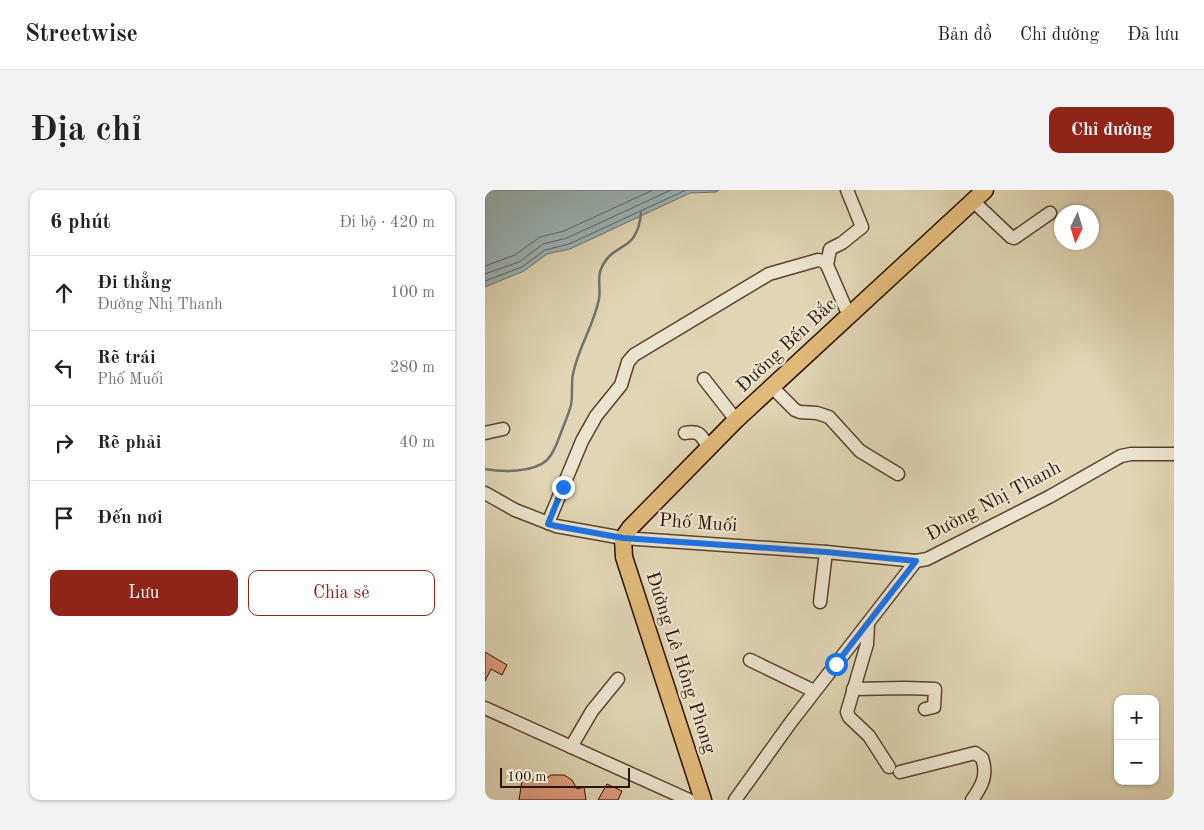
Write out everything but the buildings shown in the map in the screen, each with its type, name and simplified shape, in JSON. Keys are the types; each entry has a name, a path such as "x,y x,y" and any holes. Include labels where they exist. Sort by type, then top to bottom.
{"main road":[{"name":"Đường Bến Bắc","path":"623,538 630,528 736,420 981,193"},
{"name":"Đường Lê Hồng Phong","path":"623,538 623,557 703,800"}],"street":[{"path":"827,265 830,249 843,244 862,227 847,190"},
{"path":"981,193 1011,237 1014,238 1050,213"},
{"path":"548,524 582,441 596,416 621,384 629,359 769,274 818,260 823,261 827,265 849,316"},
{"path":"703,379 736,420"},
{"path":"772,387 795,410 829,417 860,451 897,474"},
{"path":"485,433 503,429"},
{"path":"685,433 694,431 698,433 709,448"},
{"name":"Đường Nhị Thanh","path":"735,800 814,691 916,561 927,559 1049,497 1121,456 1131,454 1174,454"},
{"name":"Phố Muối","path":"485,493 515,510 548,524 623,538 826,552 916,561"},
{"path":"820,602 826,552"},
{"path":"867,625 867,644 847,709 849,717 866,732 895,770 975,754 978,755 982,758 985,772 981,786 972,800"},
{"path":"750,660 814,691"},
{"path":"571,747 592,711 618,679"},
{"path":"853,690 935,689 934,707 925,709"},
{"path":"485,708 689,800"}],"water":[{"path":"485,190 719,190 716,192 690,193 570,249 547,254 524,271 485,287"}],"waterway":[{"path":"485,469 500,471 526,469 541,464 552,453 558,442 571,405 572,378 575,364 597,309 601,269 612,254 630,242 639,226 641,213"}],"route":[{"path":"563,487 548,524 623,538 826,552 916,561 836,664"}]}
